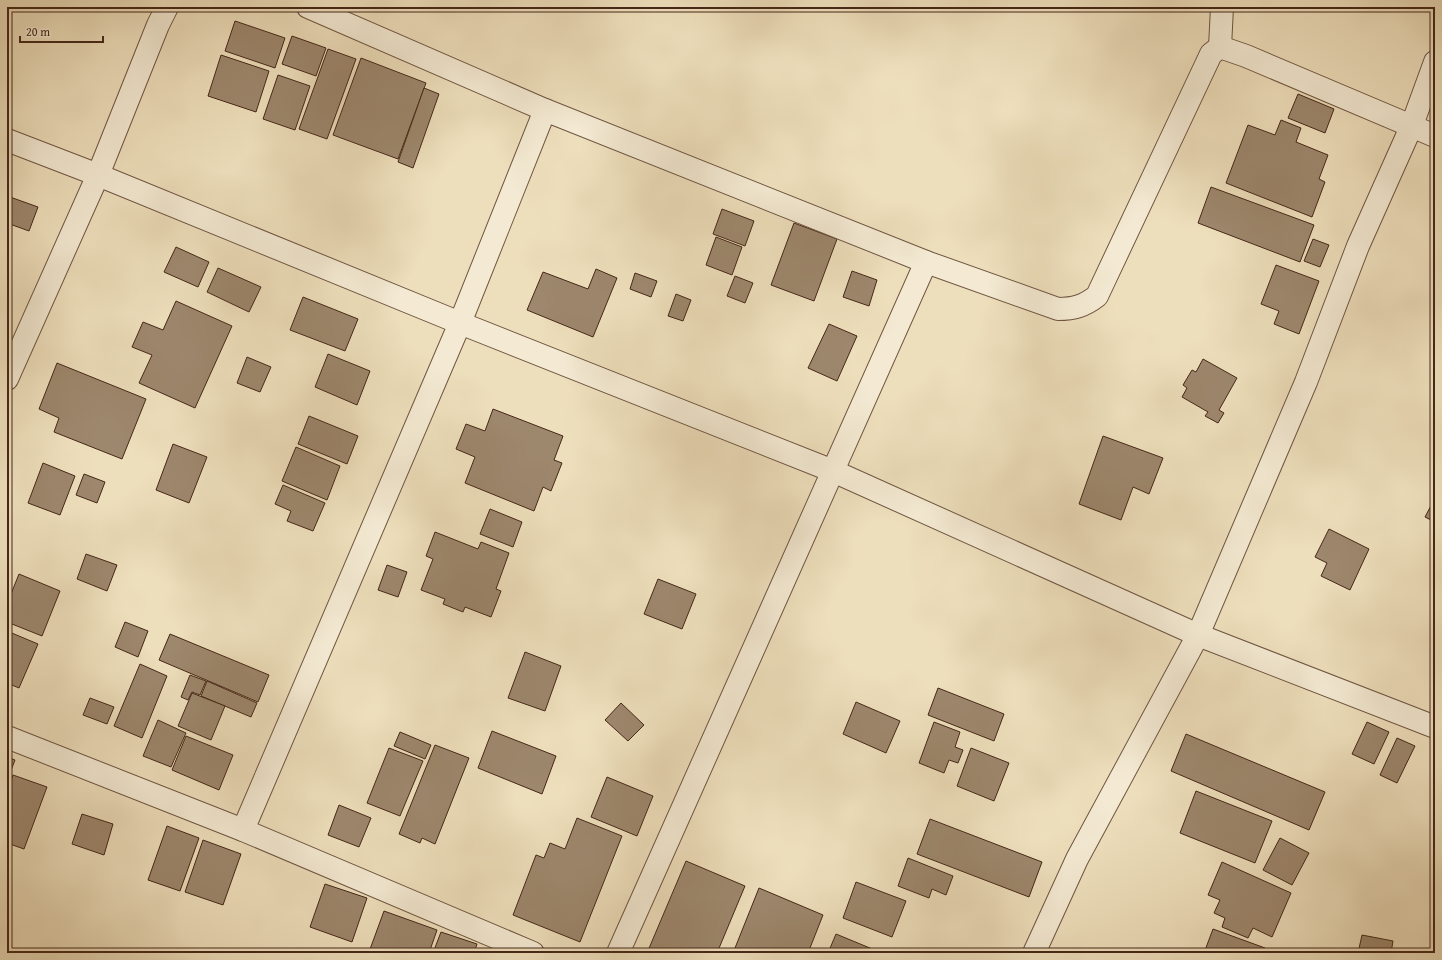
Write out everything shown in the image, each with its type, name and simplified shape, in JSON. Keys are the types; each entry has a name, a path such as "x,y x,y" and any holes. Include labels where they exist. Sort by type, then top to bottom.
{"street":[{"path":"7,379 98,174 158,25 167,7"},
{"path":"308,7 545,110 926,262 1058,309 1070,309 1084,305 1097,296 1211,54 1220,47 1222,7"},
{"path":"1220,47 1246,56 1435,136"},
{"path":"1034,953 1077,859 1198,635 1306,382 1358,246 1412,125 1435,62"},
{"path":"243,830 460,323 545,110"},
{"path":"7,140 98,174 460,323 833,471 1198,635 1435,726"},
{"path":"618,953 926,262"},
{"path":"7,737 243,830 533,953"}],"building":[{"path":"235,21 285,38 275,68 225,51"},
{"path":"292,36 326,48 316,76 282,64"},
{"path":"328,49 356,59 327,139 299,129"},
{"path":"221,55 269,71 256,112 208,96"},
{"path":"361,58 426,83 398,159 333,135"},
{"path":"278,75 310,86 295,130 263,119"},
{"path":"424,88 439,94 413,168 398,162"},
{"path":"1298,94 1334,109 1325,133 1288,118"},
{"path":"1281,120 1301,128 1296,142 1328,155 1319,179 1325,182 1312,217 1226,183 1248,125 1275,135"},
{"path":"1211,187 1314,225 1300,262 1198,223"},
{"path":"10,197 38,207 29,231 7,223 7,203"},
{"path":"722,209 754,221 745,246 713,234"},
{"path":"794,223 837,239 814,301 771,285"},
{"path":"716,237 742,247 732,275 706,265"},
{"path":"1313,239 1329,245 1320,267 1304,261"},
{"path":"176,247 209,262 198,287 164,272"},
{"path":"1276,265 1319,281 1299,334 1274,324 1279,311 1261,304"},
{"path":"218,268 261,287 249,312 207,292"},
{"path":"596,269 617,278 593,337 527,310 543,272 588,289"},
{"path":"852,271 877,280 869,306 843,297"},
{"path":"635,273 657,281 651,297 630,289"},
{"path":"735,276 753,283 745,303 727,296"},
{"path":"676,294 691,300 683,321 668,316"},
{"path":"303,297 358,319 345,351 290,330"},
{"path":"176,301 232,326 195,408 139,383 152,355 132,347 143,322 163,330"},
{"path":"829,324 857,336 837,381 808,368"},
{"path":"328,354 370,371 357,405 315,387"},
{"path":"247,357 271,367 260,392 237,383"},
{"path":"1203,359 1237,378 1219,410 1224,413 1218,423 1205,416 1208,412 1182,397 1187,388 1183,385 1192,370 1196,372"},
{"path":"57,363 146,399 122,459 54,432 59,418 39,409"},
{"path":"493,409 563,436 554,460 562,463 551,491 543,487 534,511 465,483 475,457 456,449 466,424 485,431"},
{"path":"309,416 358,436 347,464 298,444"},
{"path":"1103,436 1163,458 1149,494 1133,487 1121,520 1079,504"},
{"path":"173,444 207,457 189,503 156,490"},
{"path":"296,447 340,466 327,500 282,481"},
{"path":"43,463 75,476 60,515 28,503"},
{"path":"84,474 105,482 97,503 76,495"},
{"path":"283,485 325,503 313,531 287,521 291,511 275,504"},
{"path":"1435,498 1435,522 1425,517"},
{"path":"490,509 522,522 513,547 480,534"},
{"path":"1329,529 1369,549 1350,590 1321,576 1327,563 1315,557"},
{"path":"435,532 478,549 481,542 509,553 496,589 501,591 491,617 465,607 463,612 443,604 445,599 421,590 433,559 426,556"},
{"path":"86,554 117,565 107,591 77,579"},
{"path":"387,565 407,572 398,597 378,590"},
{"path":"19,574 60,591 42,636 7,622 7,604"},
{"path":"658,579 696,594 682,629 644,614"},
{"path":"125,622 148,631 138,657 115,647"},
{"path":"7,631 38,644 19,688 7,683"},
{"path":"170,634 269,675 258,702 159,660"},
{"path":"525,652 561,666 545,711 508,698"},
{"path":"140,664 167,676 142,738 114,726"},
{"path":"190,675 206,681 200,695 192,692 188,700 181,697"},
{"path":"207,681 257,703 251,717 201,696"},
{"path":"938,688 1004,714 994,741 928,715"},
{"path":"192,693 225,706 211,740 178,726"},
{"path":"90,698 114,707 107,724 83,715"},
{"path":"856,702 900,721 886,753 843,734"},
{"path":"621,703 644,725 628,741 605,720"},
{"path":"158,720 186,733 171,767 143,756"},
{"path":"934,722 960,732 955,747 963,750 958,763 949,760 944,773 919,763"},
{"path":"1367,722 1389,732 1374,764 1352,754"},
{"path":"492,731 556,756 542,794 478,768"},
{"path":"400,732 431,745 425,759 394,746"},
{"path":"1186,734 1325,792 1309,830 1171,771"},
{"path":"186,736 233,755 219,790 172,770"},
{"path":"1397,738 1415,746 1397,783 1380,775"},
{"path":"435,745 469,758 435,844 422,838 420,843 399,834"},
{"path":"389,748 423,761 400,816 367,803"},
{"path":"971,748 1009,763 994,801 957,786"},
{"path":"7,757 15,760 7,781"},
{"path":"13,775 47,787 24,849 7,843 7,792"},
{"path":"607,777 653,796 637,836 591,817"},
{"path":"1196,791 1272,821 1255,863 1180,833"},
{"path":"339,805 371,818 359,847 328,835"},
{"path":"82,814 113,824 104,855 72,844"},
{"path":"577,818 622,836 580,942 513,915 536,855 544,858 550,843 565,849"},
{"path":"930,819 1042,862 1029,897 917,854"},
{"path":"167,826 199,838 180,891 148,880"},
{"path":"1280,838 1309,853 1292,885 1263,870"},
{"path":"203,840 241,854 223,905 185,892"},
{"path":"908,858 953,876 946,895 932,889 929,898 898,886"},
{"path":"686,861 745,886 717,953 647,953"},
{"path":"1222,862 1291,893 1272,937 1253,928 1248,938 1222,927 1225,918 1214,913 1220,900 1208,895"},
{"path":"856,882 906,901 892,937 843,918"},
{"path":"325,884 367,898 352,942 310,927"},
{"path":"759,888 823,915 808,953 793,953 788,951 787,953 733,953"},
{"path":"384,911 437,930 429,953 369,952"},
{"path":"1213,929 1265,948 1263,953 1204,953"},
{"path":"441,932 477,944 474,953 433,953"},
{"path":"836,934 882,953 828,953"},
{"path":"1362,935 1393,941 1391,953 1358,953"}]}
